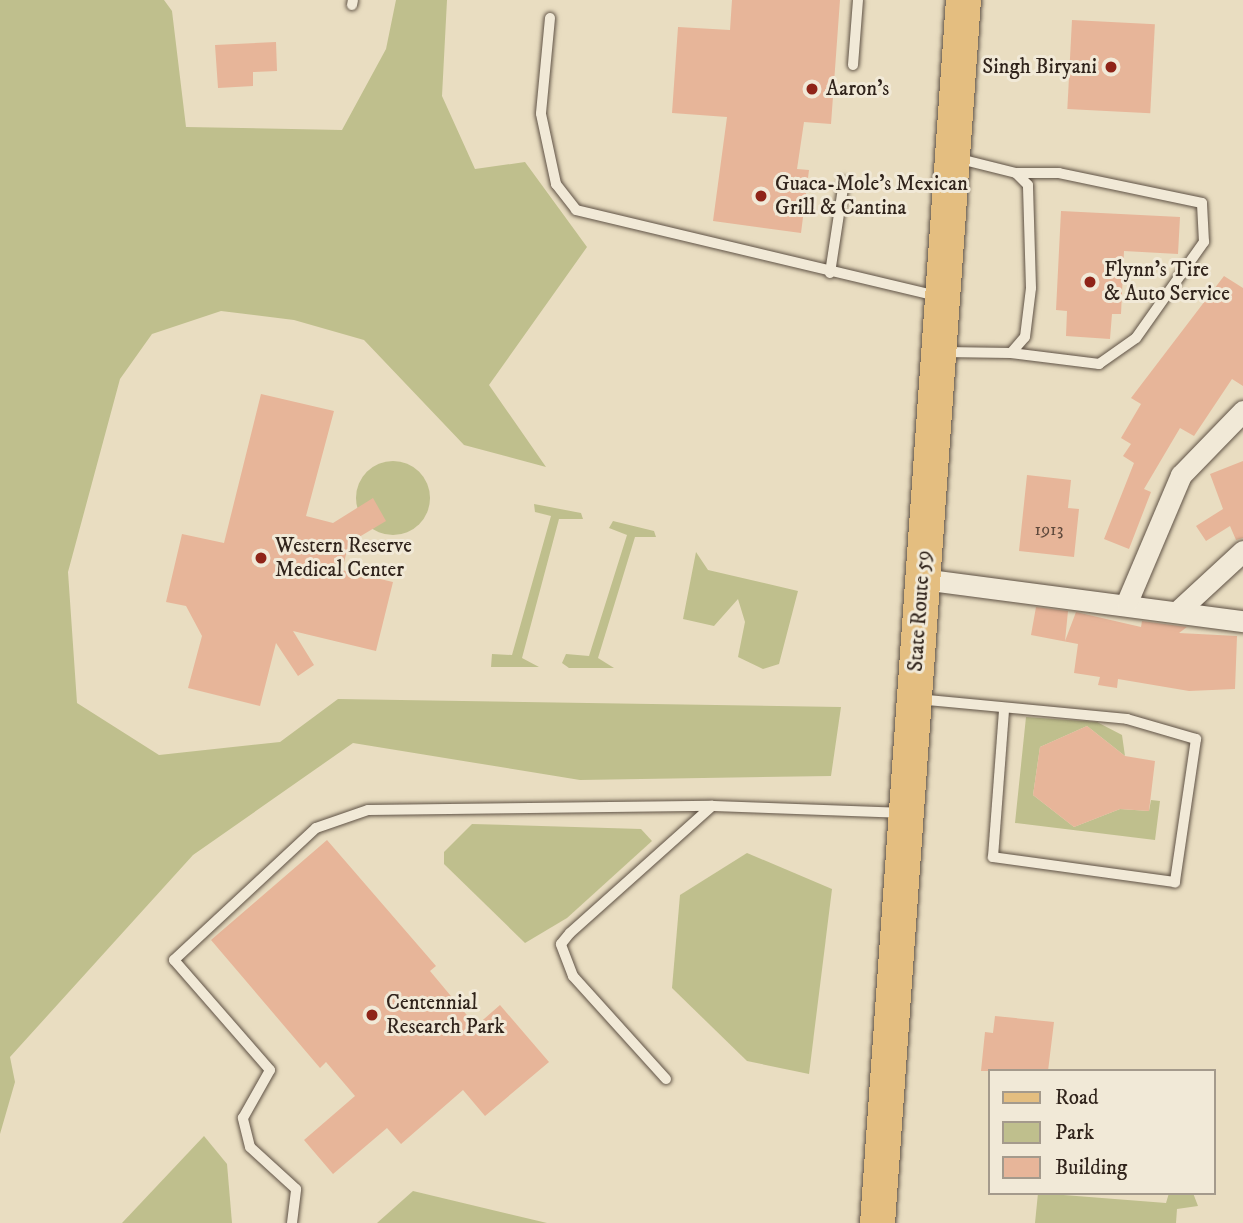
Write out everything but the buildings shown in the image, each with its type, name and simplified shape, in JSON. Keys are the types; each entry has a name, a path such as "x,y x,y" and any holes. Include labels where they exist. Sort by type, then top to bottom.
{"main road":[{"name":"State Route 59","path":"877,1223 962,0"}],"street":[{"path":"1127,602 1181,475 1243,411"},
{"path":"1179,610 1243,551"},
{"path":"922,579 1127,602 1243,621"}],"lane":[{"path":"853,65 858,0"},
{"path":"550,18 541,114 556,184 576,210 830,273 942,297"},
{"path":"938,352 1011,353 1099,364 1136,338 1203,242 1202,203 1059,173 1016,173 951,157"},
{"path":"1011,353 1026,337 1031,288 1033,209 1028,185 1016,173"},
{"path":"830,273 844,182"},
{"path":"914,699 1127,719 1196,739 1175,882 993,857 1004,709"},
{"path":"666,1079 572,976 561,944 712,806"},
{"path":"292,1223 296,1189 250,1147 243,1118 270,1070 174,960 316,828 368,810 712,806 906,813"}],"green space":[{"path":"0,0 164,0 172,11 186,127 342,130 386,49 396,0 447,0 442,96 475,169 525,162 587,247 489,385 546,467 464,445 364,340 294,320 221,311 152,334 120,379 68,572 77,703 159,755 280,742 338,699 841,707 831,776 580,780 353,743 193,855 10,1057 15,1082 0,1134"},
{"path":"393,461 414,467 424,477 430,498 424,519 414,529 393,535 372,529 362,519 356,498 362,477 372,467"},
{"path":"534,504 581,513 583,519 559,519 522,658 539,667 491,667 492,654 512,655 551,516 535,512"},
{"path":"613,521 654,531 656,537 635,537 598,658 614,668 569,668 562,663 566,654 589,656 627,535 609,528"},
{"path":"696,552 708,570 798,591 779,664 763,669 738,657 745,622 738,599 714,626 683,619"},
{"path":"1026,717 1097,722 1122,735 1125,756 1087,726 1040,747 1033,795 1074,827 1120,809 1149,811 1151,800 1160,801 1155,840 1015,823"},
{"path":"472,824 641,829 652,841 567,918 525,943 444,864 444,852"},
{"path":"747,853 832,889 809,1074 747,1061 672,988 680,895"},
{"path":"204,1136 227,1164 232,1223 122,1223"},
{"path":"413,1191 547,1223 377,1223"},
{"path":"1038,1195 1166,1203 1168,1195 1194,1195 1198,1206 1177,1209 1176,1223 1035,1223"}],"place":[{"name":"Singh Biryani","path":"1111,67"},
{"name":"Aaron's","path":"812,89"},
{"name":"Guaca-Mole's Mexican Grill & Cantina","path":"761,196"},
{"name":"Flynn's Tire & Auto Service","path":"1090,282"},
{"name":"Western Reserve Medical Center","path":"261,558"},
{"name":"Centennial Research Park","path":"372,1015"}]}
